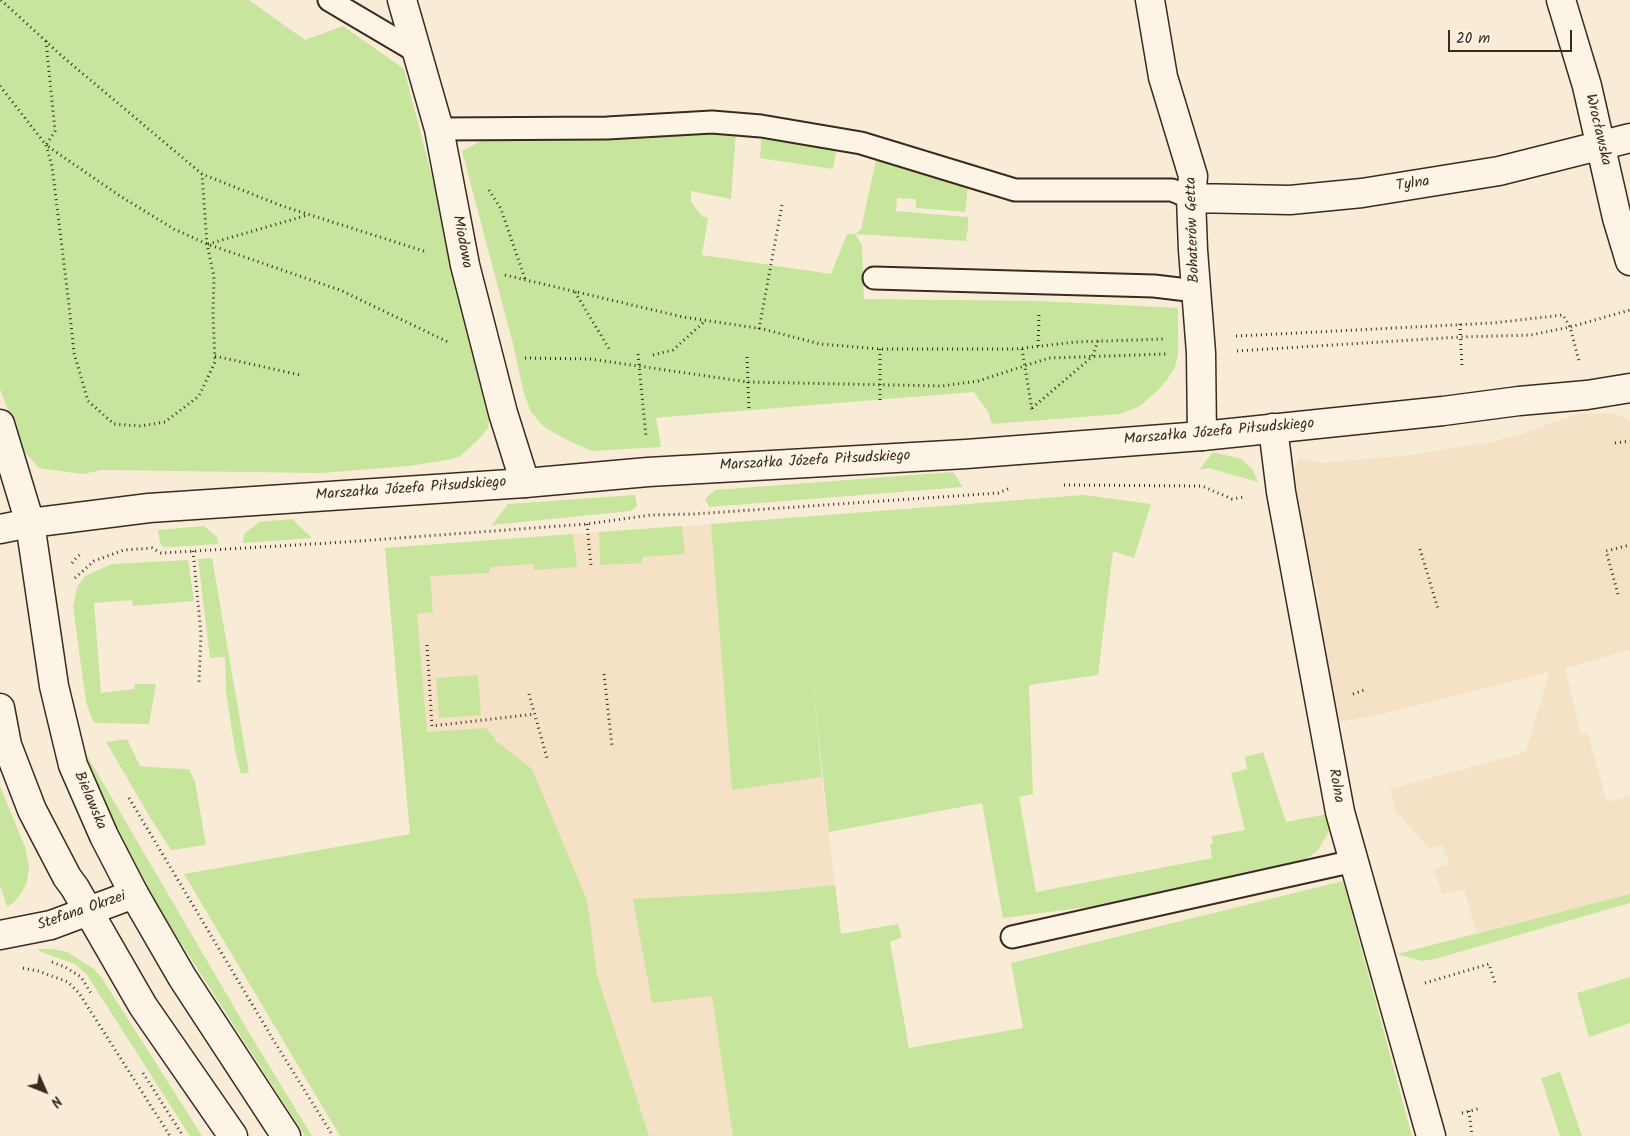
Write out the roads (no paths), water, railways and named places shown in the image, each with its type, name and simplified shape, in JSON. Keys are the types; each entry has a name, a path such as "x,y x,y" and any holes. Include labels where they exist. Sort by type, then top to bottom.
{"street":[{"name":"Miodowa","path":"402,0 440,129 465,265 503,413 525,482"},
{"name":"Bohaterów Getta","path":"1150,0 1163,78 1193,176 1192,198 1202,436"},
{"name":"Wrocławska","path":"1561,0 1587,86 1617,218 1630,261"},
{"name":"Tylna","path":"1192,198 1290,200 1362,193 1499,171 1630,138"},
{"name":"Marszałka Józefa Piłsudskiego","path":"0,530 30,523 149,508 648,472 966,454 1202,436 1443,411 1519,400 1587,395 1630,388"},
{"name":"Bielawska","path":"0,424 30,523 54,686 73,764 104,836 134,894 182,977 286,1136"},
{"name":"Rolna","path":"1273,428 1281,492 1338,803 1431,1136"},
{"path":"0,708 7,745 32,810 66,877 75,888 143,1006 233,1136"},
{"name":"Stefana Okrzei","path":"0,935 51,925 134,894"}],"lane":[{"path":"329,0 417,52"},
{"path":"440,129 607,128 712,122 761,126 861,143 1015,190 1172,190 1192,198"},
{"path":"874,278 1154,286 1196,291"},
{"path":"1012,937 1354,861"}]}
